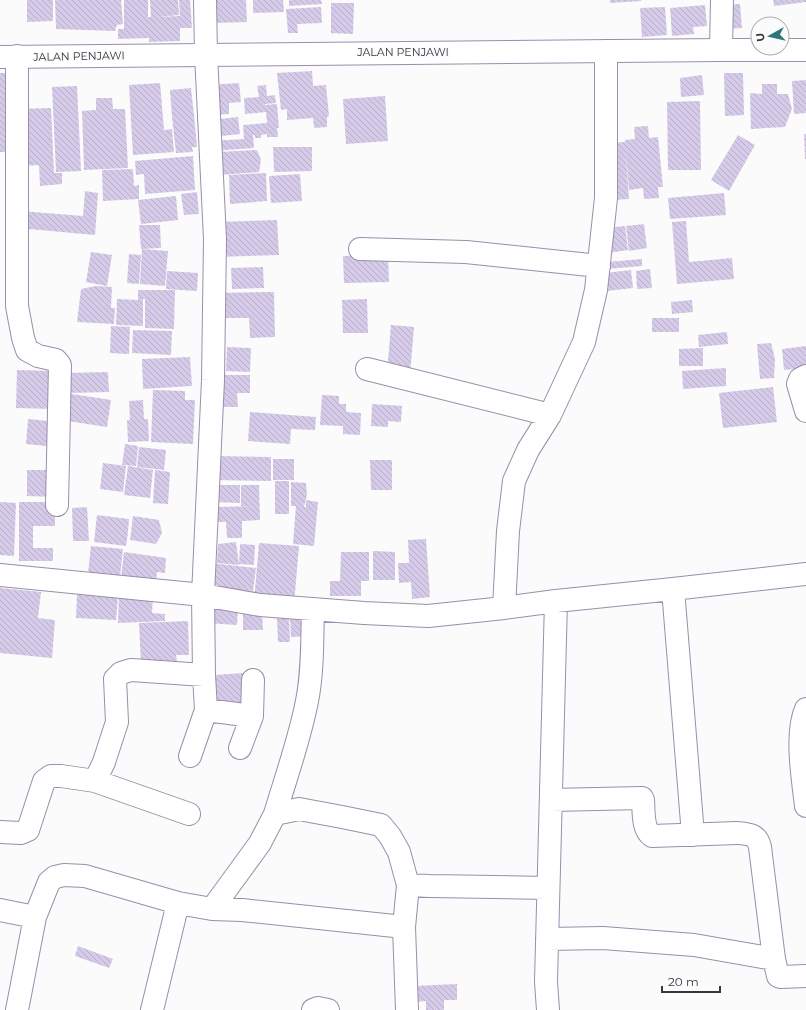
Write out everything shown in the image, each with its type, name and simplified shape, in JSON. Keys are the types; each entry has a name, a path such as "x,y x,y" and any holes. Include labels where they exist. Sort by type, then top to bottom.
{"street":[{"path":"190,756 206,710 203,595 214,380 215,239 206,54 205,0"},
{"path":"721,50 722,0"},
{"name":"JALAN PENJAWI","path":"9,56 806,50"},
{"path":"504,608 508,531 514,480 528,450 550,414 584,342 596,290 606,198 606,51"},
{"path":"9,56 17,306 23,338 27,350 38,356 56,360 60,365 58,504"},
{"path":"360,249 466,252 599,266"},
{"path":"367,369 550,414"},
{"path":"806,376 800,379 798,384 806,411"},
{"path":"0,575 203,595 260,605 428,616 806,574"},
{"path":"673,589 693,835"},
{"path":"548,1010 546,982 556,601"},
{"path":"212,909 260,843 275,814 307,701 311,670 313,609"},
{"path":"95,781 104,762 117,722 115,679 121,673 131,670 204,675"},
{"path":"240,748 252,716 253,680"},
{"path":"806,709 801,729 806,806"},
{"path":"206,710 252,716"},
{"path":"0,832 21,833 28,830 44,781 51,776 95,781 189,814"},
{"path":"551,800 642,798 646,826 648,833 652,836 738,833 748,834 755,837 759,841 774,959 778,976 806,976"},
{"path":"275,814 299,810 342,817 381,825 390,836 399,852 408,885 404,927 407,1010"},
{"path":"17,1010 35,916 49,882 55,877 64,875 85,876 178,903 212,909 242,910 404,927"},
{"path":"408,885 548,888"},
{"path":"152,1010 178,903"},
{"path":"0,910 35,916"},
{"path":"547,939 603,938 694,945 774,959"},
{"path":"312,1010 318,1008 328,1010"}],"building":[{"path":"27,0 53,0 53,21 27,22"},
{"path":"55,0 121,0 123,24 117,25 115,31 56,29"},
{"path":"124,0 148,0 148,17 151,17 150,0 178,0 179,15 157,17 180,16 179,0 190,0 192,28 180,28 180,41 149,42 149,38 118,39 118,29 124,29"},
{"path":"214,0 246,0 247,22 215,23"},
{"path":"253,0 283,0 284,12 253,13"},
{"path":"289,0 321,0 322,4 289,6"},
{"path":"610,0 641,0 641,1 610,3"},
{"path":"773,0 806,0 806,2 774,6"},
{"path":"331,3 354,3 353,34 331,33"},
{"path":"740,4 742,28 724,29 723,5"},
{"path":"705,5 707,26 693,27 694,34 672,36 670,8"},
{"path":"321,7 322,23 297,24 298,33 288,33 286,9"},
{"path":"665,7 667,35 642,37 640,8"},
{"path":"312,71 313,86 326,85 329,116 327,117 327,127 314,128 313,118 287,120 287,109 281,110 277,73"},
{"path":"0,73 8,73 8,152 0,152"},
{"path":"724,73 743,73 744,115 725,116"},
{"path":"702,75 704,95 681,97 680,78"},
{"path":"806,80 806,113 794,114 792,81"},
{"path":"160,83 164,130 172,129 174,152 133,155 129,85"},
{"path":"239,83 241,102 229,103 229,114 211,115 209,85"},
{"path":"762,84 777,84 777,94 788,94 792,109 785,127 751,129 750,93 762,94"},
{"path":"266,85 267,96 275,95 276,103 265,105 277,104 279,128 277,128 278,137 267,137 267,134 261,135 261,138 255,138 255,135 253,135 254,148 212,151 212,141 244,139 243,125 267,123 266,112 245,114 244,98 259,97 257,86"},
{"path":"77,86 81,171 56,172 52,87"},
{"path":"191,88 194,115 172,117 170,90"},
{"path":"385,96 388,141 346,144 343,99"},
{"path":"96,98 112,98 113,109 125,109 128,168 84,170 82,111 96,110"},
{"path":"700,101 701,170 668,170 667,102"},
{"path":"51,108 54,173 62,173 62,184 40,186 39,165 22,166 19,109"},
{"path":"194,115 197,147 192,147 193,152 176,153 172,117"},
{"path":"238,117 240,134 212,137 210,120"},
{"path":"648,126 649,138 658,137 663,187 658,187 659,198 644,199 643,188 629,190 625,144 629,199 611,200 606,143 625,142 625,140 635,139 634,127"},
{"path":"804,134 806,134 806,159 805,159"},
{"path":"738,135 755,145 729,191 711,180"},
{"path":"273,147 312,147 312,171 274,172"},
{"path":"257,150 261,160 259,172 219,175 218,152"},
{"path":"193,156 195,190 145,194 144,174 136,175 135,161"},
{"path":"133,169 134,186 139,185 139,199 103,201 102,170"},
{"path":"266,173 267,201 230,204 229,175"},
{"path":"300,174 302,201 271,203 269,176"},
{"path":"85,191 98,193 95,235 18,228 20,211 83,216"},
{"path":"197,192 199,214 184,215 181,194"},
{"path":"724,193 726,215 670,219 668,198"},
{"path":"176,196 178,220 141,224 138,200"},
{"path":"277,220 279,255 216,257 215,222"},
{"path":"686,221 689,262 732,258 734,279 677,284 672,222"},
{"path":"644,224 647,248 629,251 626,226"},
{"path":"139,225 160,225 161,248 141,249"},
{"path":"625,226 628,250 608,253 605,228"},
{"path":"142,249 168,251 165,286 140,284"},
{"path":"91,252 112,255 107,286 86,282"},
{"path":"129,254 141,255 139,284 127,283"},
{"path":"388,255 389,282 344,283 343,256"},
{"path":"642,259 642,266 607,269 606,262"},
{"path":"263,267 264,288 232,289 231,268"},
{"path":"650,269 652,288 637,289 636,271"},
{"path":"631,270 633,288 607,291 606,273"},
{"path":"167,271 198,273 197,291 166,289"},
{"path":"96,286 112,287 111,308 115,308 114,324 77,322 81,289"},
{"path":"138,290 175,290 174,329 145,328 145,299 143,299 143,326 116,325 117,299 138,300"},
{"path":"274,292 275,337 250,338 249,318 216,318 216,293"},
{"path":"367,299 368,333 343,333 342,300"},
{"path":"692,300 693,312 672,314 671,302"},
{"path":"652,318 679,318 679,332 652,332"},
{"path":"391,325 414,327 410,375 387,373"},
{"path":"111,326 130,327 129,354 110,353"},
{"path":"133,330 172,331 171,355 132,353"},
{"path":"727,332 728,344 699,347 698,335"},
{"path":"771,343 775,359 774,378 760,379 757,344"},
{"path":"806,346 806,368 784,370 782,349"},
{"path":"227,347 251,348 250,372 226,371"},
{"path":"703,348 703,366 679,366 679,349"},
{"path":"190,357 192,386 143,389 142,359"},
{"path":"726,368 726,386 683,389 682,371"},
{"path":"17,370 54,371 53,409 16,408"},
{"path":"108,372 109,392 67,393 67,373"},
{"path":"214,375 250,375 250,393 237,393 238,407 214,407"},
{"path":"773,387 777,422 723,428 719,393"},
{"path":"153,390 185,391 185,400 195,400 193,444 151,442"},
{"path":"65,393 111,400 107,427 61,420"},
{"path":"322,395 339,396 339,404 346,404 346,412 361,413 360,435 343,434 343,426 320,425"},
{"path":"143,400 144,419 148,419 149,441 128,442 127,420 130,420 129,401"},
{"path":"372,404 402,406 401,422 388,421 388,427 371,426"},
{"path":"250,412 316,417 315,430 291,429 290,444 248,441"},
{"path":"28,419 58,422 56,447 26,444"},
{"path":"125,444 138,446 136,466 122,465"},
{"path":"139,447 166,450 164,470 137,467"},
{"path":"214,456 271,457 271,481 214,480"},
{"path":"273,459 294,459 294,480 273,480"},
{"path":"370,460 392,460 392,490 371,490"},
{"path":"103,463 126,466 123,492 100,489"},
{"path":"128,466 153,470 150,498 124,495"},
{"path":"27,470 54,470 53,497 27,496"},
{"path":"155,470 170,472 168,504 153,503"},
{"path":"275,481 289,481 289,514 275,514"},
{"path":"291,482 306,483 307,495 304,507 306,507 306,500 318,502 314,546 293,544 296,506 291,506"},
{"path":"213,485 240,485 240,503 212,502"},
{"path":"241,485 259,485 260,520 242,521 242,538 227,538 226,522 214,522 214,507 256,506 241,506"},
{"path":"0,502 16,503 14,556 0,555"},
{"path":"19,502 55,502 55,526 33,526 33,548 53,548 53,561 19,561"},
{"path":"87,507 89,541 73,541 72,508"},
{"path":"97,515 129,519 126,546 94,542"},
{"path":"133,516 159,520 162,533 156,544 130,540"},
{"path":"426,539 430,597 412,599 411,582 399,583 398,563 409,563 408,540"},
{"path":"236,542 239,565 217,563 218,544"},
{"path":"259,543 299,546 294,604 254,601"},
{"path":"240,544 255,545 254,565 239,564"},
{"path":"91,546 123,549 120,576 88,573"},
{"path":"373,551 395,552 395,580 373,580"},
{"path":"124,552 166,558 165,573 157,572 156,582 121,578"},
{"path":"341,552 369,552 369,581 361,581 361,596 330,596 330,581 340,581"},
{"path":"210,563 256,568 253,591 208,586"},
{"path":"0,588 41,592 38,618 55,620 52,658 0,653"},
{"path":"77,594 118,596 116,620 76,618"},
{"path":"119,595 153,596 152,613 165,614 165,621 118,623"},
{"path":"206,606 238,609 237,625 205,623"},
{"path":"262,612 263,630 243,630 243,613"},
{"path":"290,616 304,616 311,636 291,637"},
{"path":"289,617 290,642 278,642 277,618"},
{"path":"188,621 189,655 176,655 177,661 141,663 139,623"},
{"path":"243,673 244,689 251,705 216,707 215,675"},
{"path":"78,946 113,959 109,968 75,956"},
{"path":"457,984 457,1000 444,1000 444,1010 426,1010 426,1001 416,1002 415,986"}]}
